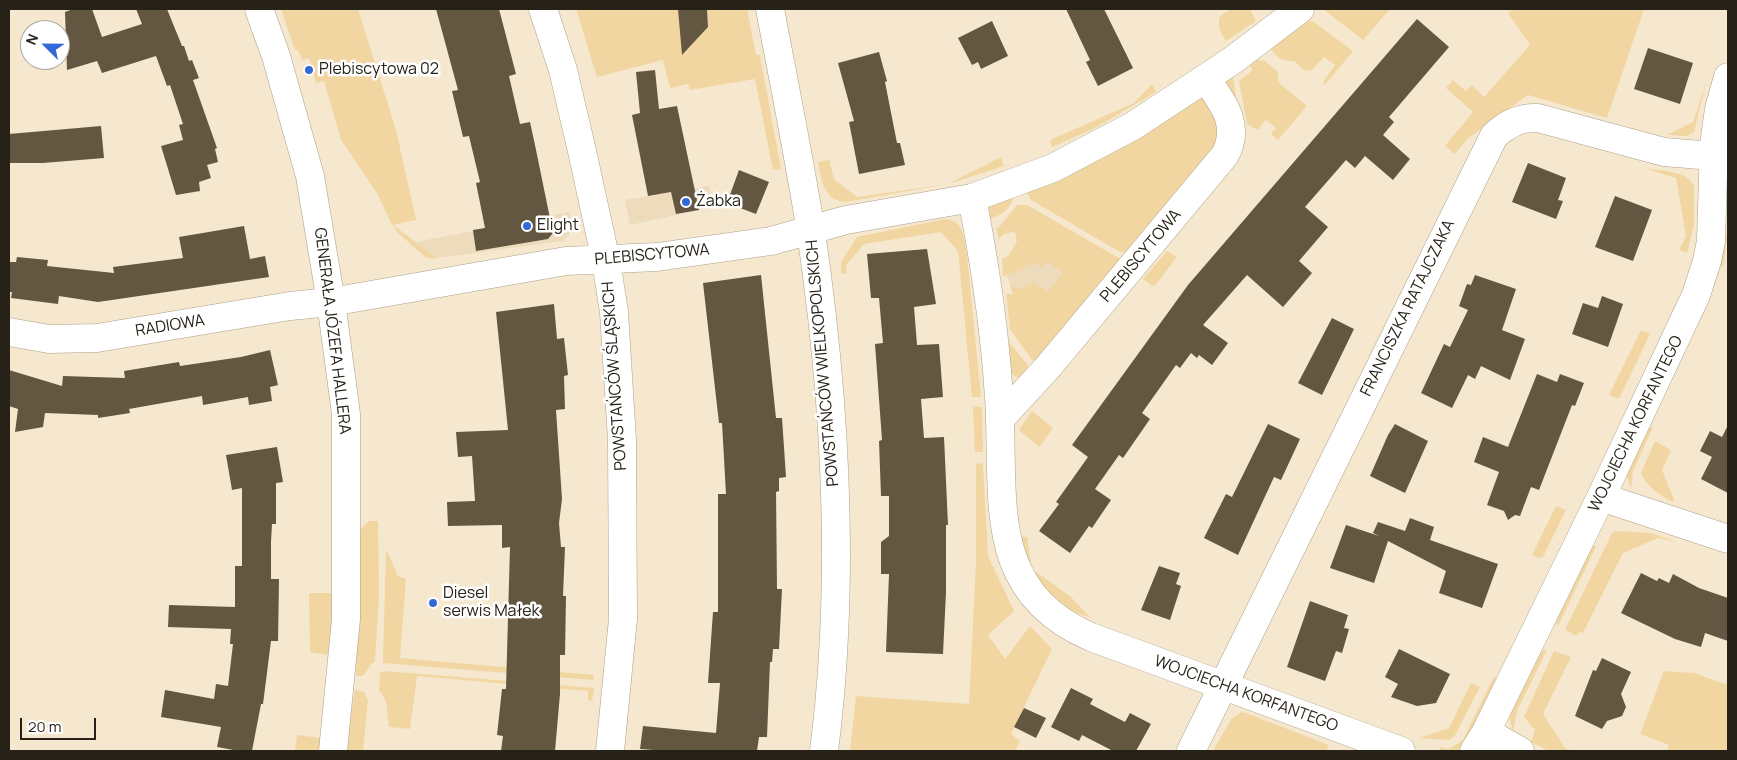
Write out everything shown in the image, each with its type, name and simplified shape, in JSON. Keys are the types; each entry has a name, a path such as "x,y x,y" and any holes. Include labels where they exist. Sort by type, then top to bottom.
{"street":[{"name":"GENERAŁA JÓZEFA HALLERA","path":"259,9 276,56 310,176 331,302 346,414 347,553 344,643 333,751"},
{"name":"POWSTAŃCÓW ŚLĄSKICH","path":"543,9 563,70 606,261 614,312 622,440 624,619 610,751"},
{"name":"POWSTAŃCÓW WIELKOPOLSKICH","path":"770,9 810,229 832,420 836,481 834,608 830,705 824,751"},
{"name":"PLEBISCYTOWA","path":"331,302 566,261 606,261 657,257 771,241 846,220 972,198 1053,168 1133,126 1206,79 1300,9"},
{"name":"WOJCIECHA KORFANTEGO","path":"1480,742 1601,497 1691,308 1721,211 1713,156 1718,115 1728,77"},
{"name":"PLEBISCYTOWA","path":"1000,419 1060,352 1224,154 1230,140 1231,123 1221,100 1206,79"},
{"name":"FRANCISZKA RATAJCZAKA","path":"1191,751 1468,186 1490,142 1499,131 1521,119 1538,118 1664,152 1713,156"},
{"path":"972,198 995,356 1000,419"},
{"name":"RADIOWA","path":"9,332 49,339 97,338 281,308 331,302"},
{"name":"WOJCIECHA KORFANTEGO","path":"1000,419 1002,513 1015,565 1028,588 1046,608 1066,624 1091,637 1401,751"},
{"path":"1601,497 1728,539"},
{"path":"1480,742 1520,751"}],"shaded area":[{"path":"281,9 358,9 396,130 416,220 393,225 437,258 431,259 424,256 397,232 391,223 377,193 341,140 324,81 316,83 309,58 302,60 298,50 295,50"},
{"path":"576,9 747,9 756,55 760,55 781,169 773,170 755,79 690,90 688,84 670,88 663,60 597,77"},
{"path":"1231,9 1250,9 1256,21 1226,41 1220,29 1219,20 1220,16"},
{"path":"1323,9 1390,9 1363,40"},
{"path":"1514,9 1644,9 1607,118 1528,95 1467,139 1455,154 1445,146 1473,112 1446,88 1453,80 1466,91 1472,85 1484,97 1530,45 1508,13"},
{"path":"1299,20 1314,22 1353,51 1325,85 1323,82 1335,65 1324,57 1311,71 1304,70 1294,61 1279,58 1269,46"},
{"path":"1248,59 1265,61 1278,72 1278,82 1307,106 1278,140 1271,134 1276,128 1266,120 1258,130 1247,124 1239,81 1253,70 1246,62"},
{"path":"1230,74 1233,78 1239,115 1222,80"},
{"path":"1706,83 1694,132 1687,136 1667,135 1693,122"},
{"path":"1152,84 1156,92 1093,129 1052,147 1050,140 1134,103"},
{"path":"1201,97 1210,101 1221,139 1132,253 1120,252 1031,200 1025,189"},
{"path":"1001,157 1004,166 948,184"},
{"path":"829,160 834,179 857,197 948,184 846,202 832,198 828,193 818,162"},
{"path":"1644,168 1679,174 1691,181 1694,186 1694,225 1687,253 1679,250 1686,236 1676,178"},
{"path":"709,186 712,207 630,225 625,200"},
{"path":"1015,193 1009,207 1005,211 987,219 987,213 991,204"},
{"path":"1017,205 1027,205 1124,261 1042,360 1032,360 1010,329 1006,294 1013,294 1010,285 1021,289 1034,283 1048,292 1063,272 1046,261 1042,268 1035,263 1003,277 1002,259 1008,256 1017,241 1015,231 1003,235 999,239 996,228 1000,226"},
{"path":"569,212 573,229 563,241 437,258 416,242"},
{"path":"945,219 951,220 960,226 965,242 981,397 972,397 958,251 941,232 864,244 846,265 847,273 841,274 841,262 857,237"},
{"path":"1036,223 1104,264 1061,327 1014,294 1003,267"},
{"path":"1728,233 1723,268 1719,263 1723,241"},
{"path":"1167,251 1177,257 1154,287 1143,279"},
{"path":"1641,330 1650,334 1619,399 1609,395"},
{"path":"1004,336 1027,364 1029,370 1021,378 1011,372 1007,361"},
{"path":"973,406 982,407 983,452 975,452"},
{"path":"1032,411 1053,428 1039,447 1019,430"},
{"path":"1647,427 1653,427 1633,471 1631,489 1626,473"},
{"path":"1655,441 1671,450 1662,470 1675,502 1655,491 1641,473"},
{"path":"983,463 988,556 1014,611 988,635 1005,659 1030,626 1052,649 1011,734 1020,741 1015,751 850,751 856,696 969,704 976,561 976,464"},
{"path":"1556,506 1566,510 1543,557 1538,558 1532,555"},
{"path":"369,521 378,521 379,595 375,662 372,663 363,676 356,676 359,531"},
{"path":"1616,531 1651,533 1677,542 1658,538 1623,553 1583,633 1579,632 1577,636 1565,630 1612,533"},
{"path":"1018,536 1027,537 1032,569 1071,597 1091,618 1078,613 1074,616 1057,602 1032,573"},
{"path":"1591,544 1596,547 1558,626 1554,620"},
{"path":"386,549 398,576 406,579 400,658 594,675 594,680 383,663"},
{"path":"309,593 330,593 333,595 330,652 327,655 310,652"},
{"path":"1547,650 1517,711 1513,732 1509,717 1539,651"},
{"path":"1554,651 1571,657 1543,714 1565,748 1572,751 1557,751 1553,749 1549,751 1531,742 1535,730 1524,717"},
{"path":"384,671 594,688 592,701 588,700 588,691 417,676 410,729 389,727 386,701 379,690 380,673"},
{"path":"1664,671 1694,673 1728,685 1728,751 1667,751 1669,745 1640,734"},
{"path":"1494,676 1498,682 1462,749 1458,751 1439,751 1441,747 1449,749 1463,740"},
{"path":"1471,683 1480,687 1454,737 1449,740 1419,738 1449,728"},
{"path":"355,690 364,692 368,700 363,751 345,751"},
{"path":"1242,712 1329,745 1326,751 1213,751 1232,718"},
{"path":"297,735 322,738 321,751 295,751"}],"building":[{"path":"73,9 92,9 102,37 142,24 136,9 167,9 182,46 184,46 189,61 192,60 199,78 193,80 217,148 215,149 218,162 207,165 211,178 199,182 200,191 176,195 161,146 183,140 179,125 183,124 170,85 167,86 156,56 102,73 97,61 70,69 70,20 65,20 65,12"},
{"path":"436,9 499,9 516,74 509,76 520,124 530,122 535,145 553,233 548,239 476,251 473,230 485,228 476,183 480,182 469,136 463,137 452,91 458,90"},
{"path":"678,9 707,9 708,27 682,55"},
{"path":"1066,9 1104,9 1133,68 1098,86 1086,62 1090,60"},
{"path":"1417,19 1449,47 1389,117 1394,122 1383,135 1410,159 1393,180 1365,156 1355,168 1346,160 1305,207 1328,227 1299,261 1312,273 1283,307 1247,275 1203,325 1228,343 1212,365 1199,355 1197,358 1191,353 1180,368 1176,365 1142,413 1150,419 1123,458 1119,455 1095,489 1111,500 1092,528 1089,526 1070,553 1039,531 1059,504 1056,502 1088,457 1072,445 1188,285"},
{"path":"992,21 1008,56 981,69 978,62 972,65 958,38"},
{"path":"1648,48 1693,63 1680,104 1634,89"},
{"path":"879,52 887,81 885,82 897,143 900,143 905,165 859,174 849,122 854,121 838,63"},
{"path":"655,70 659,109 677,106 699,210 676,214 671,192 648,196 632,115 640,113 636,72"},
{"path":"101,126 104,158 43,163 9,163 9,134"},
{"path":"1528,163 1566,178 1558,200 1563,201 1556,219 1512,202"},
{"path":"739,170 769,182 756,214 727,203"},
{"path":"1615,196 1652,210 1633,261 1595,247"},
{"path":"244,226 250,259 265,256 269,277 98,302 59,296 58,304 11,298 12,292 9,292 9,262 16,262 17,257 48,260 47,266 114,273 113,267 183,258 179,237"},
{"path":"927,249 936,304 914,307 917,345 939,344 943,397 921,399 924,438 944,437 948,525 946,525 946,592 943,654 886,652 889,574 881,574 881,542 889,536 889,496 881,496 879,441 882,440 875,344 883,343 879,298 871,298 867,254"},
{"path":"761,275 776,418 782,418 786,477 779,478 779,491 776,492 777,589 782,589 779,649 773,649 772,662 770,662 767,737 759,737 757,751 666,751 640,749 643,726 716,733 720,683 708,683 713,612 718,612 718,494 726,494 722,423 719,423 703,283"},
{"path":"1475,275 1516,289 1502,330 1525,339 1510,380 1481,366 1475,379 1468,375 1452,408 1421,393 1444,344 1450,347 1468,310 1459,306 1467,284 1471,285"},
{"path":"1602,296 1623,304 1608,347 1572,334 1583,303 1598,308"},
{"path":"554,304 557,339 564,338 568,375 564,376 565,409 556,410 562,499 559,523 561,547 565,547 563,596 566,596 565,655 560,655 560,694 555,751 501,751 503,736 497,735 502,689 506,689 510,547 502,548 502,525 448,526 447,502 475,501 472,456 458,457 456,432 508,430 496,312"},
{"path":"1332,318 1354,329 1322,395 1298,383"},
{"path":"270,350 278,385 270,387 272,401 249,405 248,397 203,405 202,396 129,409 130,413 98,418 98,415 45,413 43,427 15,432 18,409 9,406 9,370 62,386 63,376 125,378 124,371 179,362 180,366 241,357"},
{"path":"1537,374 1557,382 1560,374 1584,383 1575,406 1572,405 1539,490 1531,487 1520,516 1515,515 1508,520 1504,511 1487,505 1499,472 1474,462 1483,437 1508,447"},
{"path":"1268,424 1300,439 1281,480 1274,477 1238,555 1204,538 1226,494 1232,497"},
{"path":"1395,424 1428,441 1405,493 1370,476 1388,435"},
{"path":"1728,425 1728,493 1701,479 1712,457 1700,451 1710,431 1722,437"},
{"path":"277,447 283,482 276,483 276,524 272,524 271,579 279,579 278,641 271,641 263,704 261,704 252,751 239,751 217,747 221,727 161,717 165,690 214,699 216,684 228,686 233,644 230,644 231,629 168,627 169,605 235,607 235,566 242,566 242,488 232,490 226,455"},
{"path":"1410,518 1434,527 1430,540 1498,564 1482,608 1439,593 1446,571 1388,541 1374,583 1330,568 1346,525 1379,536 1373,533 1378,522 1405,531"},
{"path":"1159,566 1180,573 1176,584 1181,586 1170,620 1141,610"},
{"path":"1641,573 1657,581 1659,578 1669,583 1673,574 1699,588 1728,598 1728,641 1705,633 1701,647 1675,639 1621,613"},
{"path":"1310,601 1348,615 1344,628 1349,629 1342,653 1336,651 1325,681 1287,667"},
{"path":"1399,649 1450,674 1436,703 1417,706 1391,697 1398,684 1385,677"},
{"path":"1602,658 1631,672 1621,694 1626,707 1622,716 1607,721 1602,729 1575,716 1593,670 1596,671"},
{"path":"1071,688 1093,699 1090,704 1125,722 1130,713 1151,724 1136,751 1113,751 1082,735 1079,741 1051,727"},
{"path":"1024,708 1046,718 1036,738 1014,727"}],"place":[{"name":"Plebiscytowa 02","path":"309,70"},
{"name":"Żabka","path":"686,202"},
{"name":"Elight","path":"527,226"},
{"name":"Diesel serwis Małek","path":"433,603"}]}
